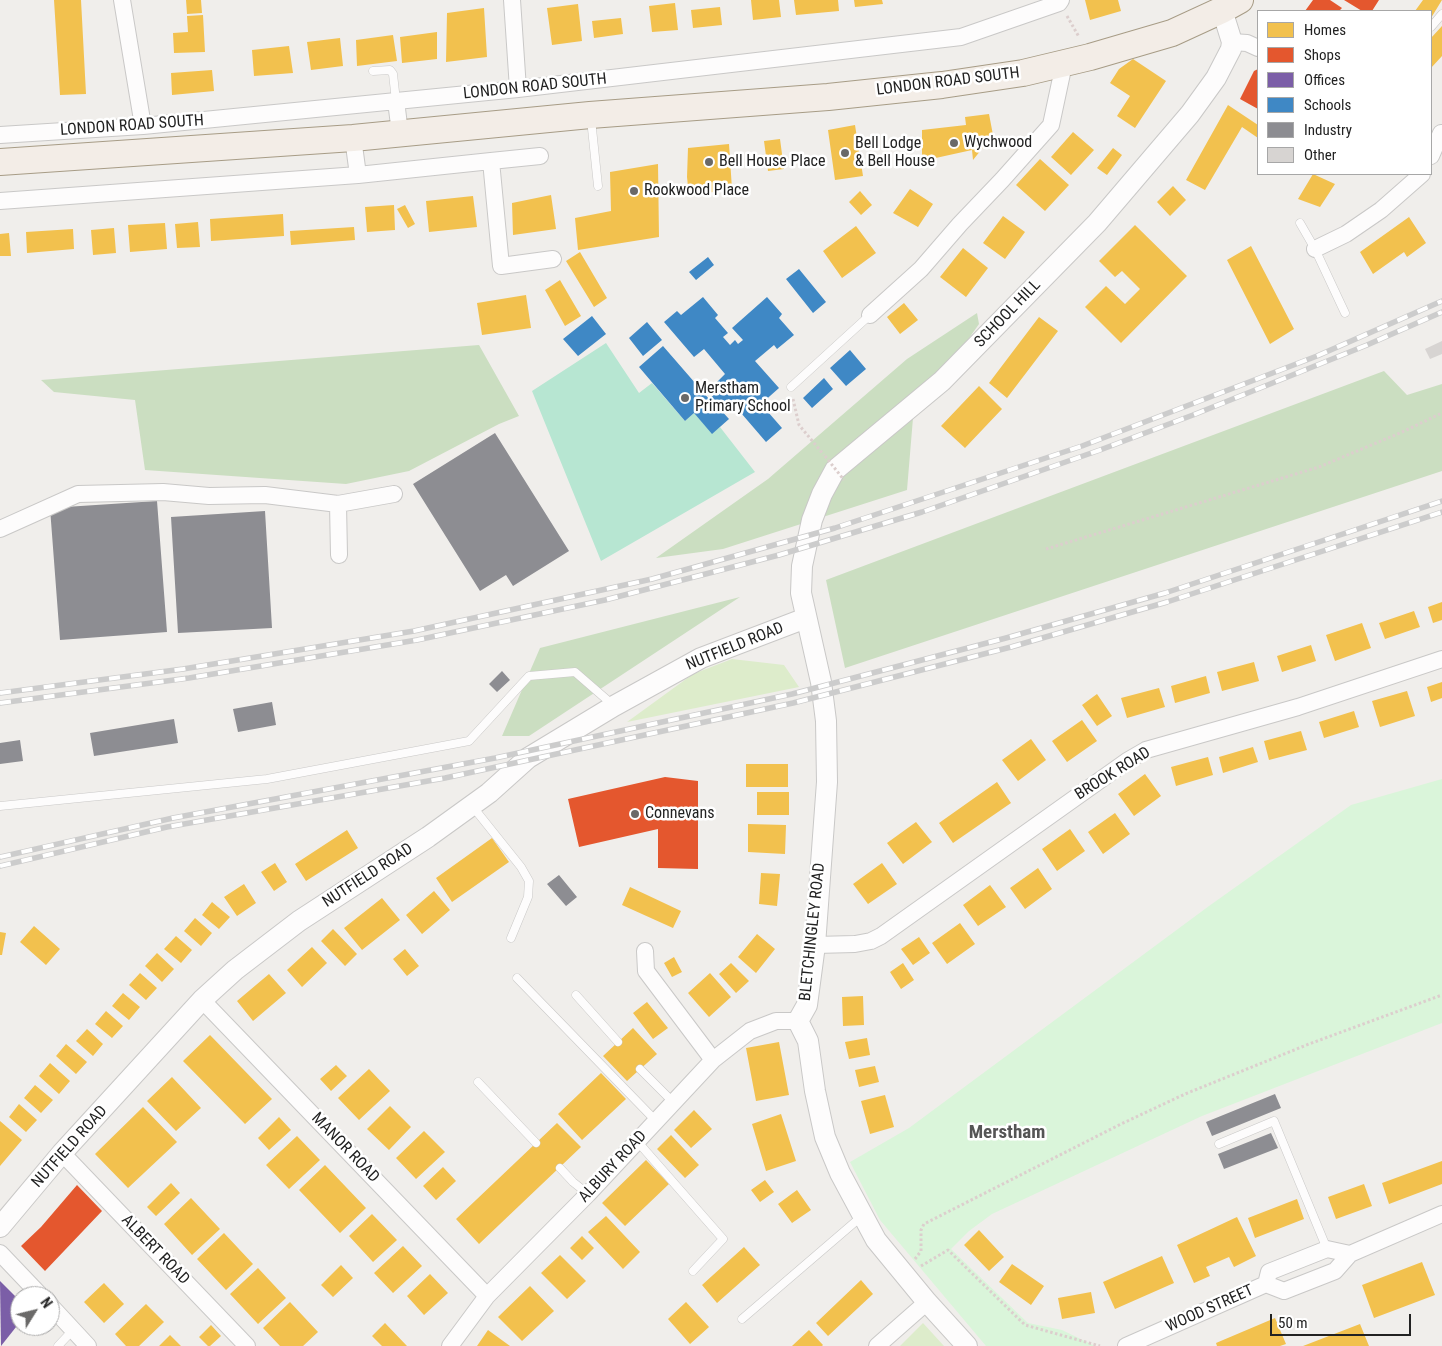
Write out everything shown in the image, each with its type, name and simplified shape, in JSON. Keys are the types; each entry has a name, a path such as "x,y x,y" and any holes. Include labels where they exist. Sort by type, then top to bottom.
{"main road":[{"name":"LONDON ROAD SOUTH","path":"0,162 353,138 590,114 828,97 942,85 1023,73 1090,57 1172,33 1231,5"}],"street":[{"path":"122,0 143,126"},
{"path":"512,0 518,89"},
{"name":"LONDON ROAD SOUTH","path":"0,135 143,126 518,89 961,38 1060,2"},
{"path":"1231,5 1232,42 1247,43 1257,48"},
{"name":"SCHOOL HILL","path":"806,618 801,593 802,566 812,520 822,494 835,470 942,381 1097,223 1190,114 1228,58 1232,42"},
{"path":"870,315 921,270 960,224 1051,125 1064,64"},
{"path":"396,101 400,133"},
{"path":"1432,154 1442,133"},
{"path":"353,138 358,174"},
{"path":"0,201 358,174 540,156"},
{"path":"490,161 501,266 552,259"},
{"path":"1315,249 1346,234 1381,210 1421,175"},
{"path":"0,529 78,494 163,492 209,496 265,495 338,504 394,494"},
{"path":"338,504 339,555"},
{"name":"NUTFIELD ROAD","path":"2,1220 202,1000 235,970 299,921 428,837 489,793 528,758 614,706 701,658 806,618"},
{"name":"BLETCHINGLEY ROAD","path":"806,618 822,682 827,782 815,945 807,1006 798,1021 808,1041 815,1091 825,1137 840,1173 862,1216 876,1240 927,1302 967,1346"},
{"name":"BROOK ROAD","path":"815,945 847,946 871,941 881,936 1127,761 1146,750 1298,707 1442,659"},
{"path":"645,951 646,971 713,1060"},
{"name":"MANOR ROAD","path":"202,1000 488,1296"},
{"name":"ALBURY ROAD","path":"450,1346 488,1296 588,1194 713,1060 750,1032 776,1021 798,1021"},
{"name":"ALBERT ROAD","path":"62,1153 247,1346"},
{"name":"WOOD STREET","path":"1126,1346 1266,1284 1284,1291 1334,1271 1350,1254 1442,1214"},
{"path":"1327,1249 1350,1254"},
{"name":"WOOD STREET","path":"1266,1284 1269,1272 1327,1249"},
{"path":"0,1253 31,1286"},
{"path":"877,1346 927,1302"},
{"path":"60,1316 88,1346"}],"lane":[{"path":"1432,26 1442,14"},
{"path":"373,71 390,70 393,74 396,101"},
{"path":"590,114 598,186"},
{"path":"1300,223 1315,249 1345,313"},
{"path":"791,387 870,315"},
{"path":"0,806 266,779 469,741 529,676 575,672 614,706"},
{"path":"472,805 521,867 529,881 528,897 511,938"},
{"path":"517,978 656,1121"},
{"path":"576,995 618,1042"},
{"path":"640,1069 674,1103"},
{"path":"478,1082 536,1143"},
{"path":"1219,1144 1274,1121 1327,1249"},
{"path":"637,1141 723,1239 693,1270"},
{"path":"560,1168 588,1194"},
{"path":"742,1319 862,1216"},
{"path":"58,1346 73,1330"}],"path":[{"path":"1060,2 1090,57"},
{"path":"791,387 799,425 844,480"},
{"path":"1046,549 1319,467 1442,414"},
{"path":"914,1260 921,1250 921,1230 924,1224 1121,1124 1185,1094 1309,1044 1442,995"},
{"path":"916,1268 948,1250 1025,1325 1100,1346"}],"green space":[{"path":"977,313 979,324 913,418 907,490 723,549 656,558 768,479 907,359"},
{"path":"606,343 639,393 652,383 685,421 694,413 712,433 720,427 755,472 601,561 532,391"},
{"path":"479,345 519,416 499,424 409,471 346,484 145,470 135,400 54,392 41,380"},
{"path":"1384,371 1407,395 1442,384 1442,471 845,668 826,580"},
{"path":"740,597 529,736 502,736 540,648"},
{"path":"732,659 784,665 799,687 627,722 693,674"},
{"path":"1442,779 1442,1023 1202,1116 992,1214 969,1231 951,1249 1028,1323 1062,1330 1095,1346 986,1346 880,1220 850,1162 909,1128 1209,906 1351,805"},
{"path":"923,1323 944,1346 900,1346"}],"building: Homes":[{"path":"54,0 81,0 86,94 60,95"},
{"path":"186,0 201,0 202,13 187,14"},
{"path":"751,0 779,0 781,17 753,20"},
{"path":"794,0 838,0 839,11 796,15"},
{"path":"854,0 882,0 883,4 855,7"},
{"path":"1085,0 1118,0 1121,11 1090,20"},
{"path":"1423,0 1442,0 1432,16 1432,10 1416,10"},
{"path":"675,3 678,30 652,32 649,6"},
{"path":"578,4 582,41 552,45 547,8"},
{"path":"720,7 722,25 693,28 691,10"},
{"path":"484,8 487,57 446,62 447,13"},
{"path":"203,15 205,52 174,53 173,33 188,32 187,16"},
{"path":"621,18 623,34 594,38 592,21"},
{"path":"1442,26 1442,56 1432,67 1432,37"},
{"path":"437,32 437,59 402,63 400,37"},
{"path":"393,35 397,61 357,66 356,40"},
{"path":"340,38 343,66 311,70 307,42"},
{"path":"289,46 293,73 254,76 252,50"},
{"path":"1133,59 1166,81 1135,128 1117,116 1130,96 1110,83 1119,69"},
{"path":"212,70 214,91 172,95 171,73"},
{"path":"1228,105 1257,124 1257,137 1242,127 1205,190 1186,180"},
{"name":"Wychwood","path":"989,114 993,135 973,160 972,150 922,161 922,130 966,125 965,117"},
{"name":"Bell Lodge & Bell House","path":"855,125 863,176 835,180 828,130"},
{"path":"1073,132 1094,150 1071,175 1051,157"},
{"path":"780,139 784,169 768,171 764,141"},
{"name":"Bell House Place","path":"729,144 732,189 689,196 687,177 688,148"},
{"path":"1113,148 1122,155 1107,175 1097,168"},
{"path":"1040,159 1069,185 1045,211 1016,185"},
{"name":"Rookwood Place","path":"658,164 659,237 578,250 575,218 611,211 610,172"},
{"path":"1312,175 1335,184 1320,207 1298,199"},
{"path":"1173,186 1186,200 1170,216 1157,202"},
{"path":"910,189 933,204 918,227 893,213"},
{"path":"860,191 872,205 861,215 849,202"},
{"path":"551,195 556,229 513,235 512,203"},
{"path":"473,196 477,227 429,232 426,201"},
{"path":"394,205 395,230 367,232 365,207"},
{"path":"405,205 415,224 408,228 397,209"},
{"path":"283,214 284,236 211,241 210,219"},
{"path":"1003,216 1025,232 1005,259 983,243"},
{"path":"1409,217 1426,243 1407,257 1404,252 1373,274 1360,252"},
{"path":"198,222 200,247 177,248 175,224"},
{"path":"165,223 167,249 130,252 128,225"},
{"path":"1135,225 1187,276 1121,343 1085,307 1106,286 1125,304 1140,289 1122,271 1115,277 1099,261"},
{"path":"856,226 876,253 842,278 823,251"},
{"path":"354,227 355,240 291,245 290,231"},
{"path":"114,228 116,253 93,255 91,230"},
{"path":"73,229 74,249 27,253 26,232"},
{"path":"9,233 11,256 0,256 0,234"},
{"path":"1251,246 1294,329 1270,344 1227,260"},
{"path":"963,248 988,268 966,297 940,277"},
{"path":"580,252 607,298 594,307 566,261"},
{"path":"560,280 581,316 565,326 545,290"},
{"path":"526,295 531,328 482,335 477,303"},
{"path":"904,303 918,320 900,334 887,317"},
{"path":"1039,317 1058,331 1007,398 989,383"},
{"path":"979,386 1002,409 965,448 941,426"},
{"path":"1442,602 1442,620 1433,623 1428,607"},
{"path":"1414,611 1420,627 1385,639 1379,623"},
{"path":"1362,623 1371,648 1335,661 1326,635"},
{"path":"1311,645 1316,661 1282,672 1277,656"},
{"path":"1254,662 1259,681 1222,691 1217,672"},
{"path":"1206,676 1210,693 1175,703 1171,686"},
{"path":"1442,682 1442,698 1431,702 1427,687"},
{"path":"1159,688 1165,707 1127,718 1121,698"},
{"path":"1407,691 1415,716 1380,727 1372,701"},
{"path":"1097,694 1112,716 1097,726 1082,705"},
{"path":"1354,711 1359,727 1324,738 1319,722"},
{"path":"1082,720 1097,741 1067,762 1052,741"},
{"path":"1301,731 1307,750 1269,760 1264,741"},
{"path":"1031,739 1046,760 1018,781 1002,760"},
{"path":"1253,747 1258,762 1223,773 1219,757"},
{"path":"1208,757 1213,775 1176,786 1171,767"},
{"path":"746,764 788,764 788,787 746,787"},
{"path":"1145,774 1161,796 1134,816 1118,794"},
{"path":"997,782 1011,803 953,843 939,823"},
{"path":"757,792 789,792 789,815 757,815"},
{"path":"1115,813 1130,834 1103,854 1088,832"},
{"path":"916,822 932,842 903,864 887,843"},
{"path":"748,824 786,825 785,854 748,852"},
{"path":"1070,829 1085,851 1057,871 1042,849"},
{"path":"347,830 358,848 306,881 295,864"},
{"path":"492,838 509,862 452,902 436,878"},
{"path":"275,863 287,882 274,891 261,872"},
{"path":"882,863 897,884 868,904 853,884"},
{"path":"1038,868 1052,889 1025,909 1010,888"},
{"path":"761,873 780,874 777,906 759,904"},
{"path":"244,884 256,903 237,916 224,897"},
{"path":"990,885 1006,907 978,926 963,905"},
{"path":"630,887 681,911 673,928 622,905"},
{"path":"434,891 450,910 422,934 406,915"},
{"path":"382,898 400,920 362,950 344,928"},
{"path":"212,902 230,917 219,929 202,915"},
{"path":"195,918 212,933 201,946 184,931"},
{"path":"960,923 975,944 947,964 932,943"},
{"path":"34,926 60,949 46,965 20,942"},
{"path":"333,929 357,954 345,966 321,941"},
{"path":"0,932 6,933 2,955 0,955"},
{"path":"757,934 775,949 756,973 738,957"},
{"path":"176,936 192,950 181,963 164,949"},
{"path":"919,937 930,953 913,965 901,949"},
{"path":"312,947 327,963 302,987 287,970"},
{"path":"405,949 419,966 407,976 393,959"},
{"path":"157,953 174,969 162,982 145,966"},
{"path":"674,957 682,972 672,977 664,963"},
{"path":"731,963 749,981 736,993 719,974"},
{"path":"903,963 914,980 901,989 890,972"},
{"path":"140,973 157,988 146,1000 129,985"},
{"path":"710,973 731,997 709,1017 688,993"},
{"path":"269,974 286,993 253,1021 237,1001"},
{"path":"123,993 140,1007 129,1020 112,1006"},
{"path":"863,996 864,1025 843,1026 842,997"},
{"path":"647,1002 668,1028 653,1039 633,1013"},
{"path":"106,1011 123,1026 112,1038 95,1024"},
{"path":"633,1028 657,1054 627,1081 603,1056"},
{"path":"87,1029 103,1044 93,1056 76,1041"},
{"path":"210,1035 272,1099 245,1124 183,1061"},
{"path":"867,1038 870,1055 849,1059 845,1042"},
{"path":"779,1042 789,1095 756,1101 746,1048"},
{"path":"66,1044 87,1062 76,1074 56,1056"},
{"path":"50,1063 70,1081 59,1094 39,1076"},
{"path":"336,1065 347,1076 331,1091 320,1079"},
{"path":"875,1066 879,1082 859,1087 855,1070"},
{"path":"369,1069 390,1091 359,1120 338,1098"},
{"path":"601,1073 626,1099 582,1140 558,1114"},
{"path":"172,1077 201,1108 176,1131 147,1101"},
{"path":"35,1085 53,1100 41,1113 24,1098"},
{"path":"885,1095 894,1127 870,1134 861,1101"},
{"path":"19,1104 37,1120 26,1132 9,1117"},
{"path":"390,1106 411,1127 389,1150 367,1129"},
{"path":"143,1107 177,1142 128,1188 95,1154"},
{"path":"694,1110 712,1129 691,1148 674,1130"},
{"path":"781,1114 796,1161 766,1171 752,1124"},
{"path":"279,1117 291,1130 269,1150 258,1138"},
{"path":"0,1121 22,1140 0,1166"},
{"path":"557,1123 581,1147 479,1244 456,1219"},
{"path":"424,1131 445,1152 416,1179 396,1158"},
{"path":"671,1135 699,1165 685,1178 657,1149"},
{"path":"297,1136 320,1160 289,1189 266,1165"},
{"path":"646,1160 669,1184 625,1226 602,1203"},
{"path":"1442,1161 1442,1184 1389,1204 1382,1183"},
{"path":"325,1165 366,1208 340,1233 299,1190"},
{"path":"443,1167 456,1181 436,1200 423,1186"},
{"path":"765,1180 774,1192 760,1202 751,1190"},
{"path":"171,1183 180,1193 156,1216 147,1207"},
{"path":"1364,1184 1372,1206 1336,1219 1328,1197"},
{"path":"797,1190 811,1210 792,1223 778,1204"},
{"path":"191,1198 220,1229 192,1255 164,1224"},
{"path":"1297,1199 1304,1219 1255,1238 1248,1218"},
{"path":"372,1214 397,1240 373,1262 349,1236"},
{"path":"606,1216 640,1252 623,1269 588,1232"},
{"path":"1237,1217 1256,1256 1234,1267 1229,1257 1206,1267 1210,1276 1194,1283 1177,1245"},
{"path":"979,1230 1004,1257 989,1271 964,1245"},
{"path":"224,1233 253,1264 226,1290 197,1259"},
{"path":"582,1236 594,1248 582,1260 570,1248"},
{"path":"403,1246 422,1266 393,1293 374,1273"},
{"path":"744,1247 760,1265 717,1303 702,1285"},
{"path":"560,1255 586,1281 567,1299 541,1273"},
{"path":"1162,1256 1174,1283 1115,1309 1103,1282"},
{"path":"1422,1262 1435,1295 1374,1318 1362,1285"},
{"path":"1012,1264 1044,1286 1031,1305 999,1282"},
{"path":"341,1265 353,1278 333,1297 321,1285"},
{"path":"258,1268 286,1298 258,1324 230,1294"},
{"path":"430,1274 448,1293 424,1315 407,1296"},
{"path":"861,1280 873,1294 828,1336 816,1323"},
{"path":"104,1283 124,1304 104,1323 84,1302"},
{"path":"530,1286 554,1311 522,1341 498,1317"},
{"path":"1091,1292 1095,1313 1062,1319 1058,1298"},
{"path":"290,1302 318,1332 303,1346 280,1346 263,1328"},
{"path":"686,1302 709,1327 690,1344 668,1319"},
{"path":"146,1304 164,1322 139,1346 126,1346 115,1334"},
{"path":"1275,1318 1286,1344 1280,1346 1217,1346 1216,1343"},
{"path":"385,1323 407,1346 382,1346 372,1336"},
{"path":"1360,1324 1369,1346 1303,1346"},
{"path":"211,1325 221,1336 208,1346 199,1337"},
{"path":"488,1330 510,1346 477,1346"},
{"path":"809,1330 822,1346 792,1346"},
{"path":"170,1335 181,1346 159,1346"}],"building: Shops":[{"path":"1313,0 1330,0 1342,8 1340,10 1306,10"},
{"path":"1344,0 1379,0 1373,10 1360,10"},
{"path":"1257,70 1257,108 1240,99 1254,71"},
{"name":"Connevans","path":"665,777 698,781 698,869 658,868 658,829 579,847 568,799"},
{"path":"77,1185 102,1211 45,1271 21,1246 41,1227"}],"building: Offices":[{"path":"0,1281 10,1291 10,1335 1,1346"}],"building: Schools":[{"path":"708,257 714,265 696,280 689,272"},
{"path":"799,269 826,302 813,313 786,279"},
{"path":"703,297 718,315 715,318 728,333 723,337 730,345 735,340 738,344 743,340 732,328 767,297 782,314 779,318 794,335 777,349 774,345 755,361 779,388 761,404 782,428 766,442 729,399 719,408 729,419 712,434 694,413 685,421 639,367 663,346 709,399 721,389 716,383 725,374 704,349 694,357 664,322 677,311 681,315"},
{"path":"592,316 606,334 578,356 563,339"},
{"path":"647,322 662,340 643,356 629,338"},
{"path":"850,350 866,369 846,386 830,368"},
{"path":"824,378 833,389 812,408 803,398"}],"building: Industry":[{"path":"495,433 569,551 513,586 506,575 480,591 413,484"},
{"path":"157,501 167,632 60,640 50,508"},
{"path":"265,511 272,628 178,633 171,517"},
{"path":"502,671 510,680 497,692 489,684"},
{"path":"272,702 276,725 238,732 233,709"},
{"path":"174,719 178,743 94,756 90,733"},
{"path":"20,740 23,761 0,764 0,743"},
{"path":"559,875 577,897 566,906 547,884"},
{"path":"1275,1094 1281,1108 1212,1136 1206,1122"},
{"path":"1271,1133 1278,1148 1224,1169 1218,1154"}],"building: Other":[{"path":"1442,341 1442,354 1430,359 1425,349"}],"railway":[{"path":"0,693 183,669 414,631 652,579 835,528 1082,446 1317,356 1442,301"},
{"path":"0,703 189,678 417,640 605,600 779,555 922,512 1100,450 1367,345 1442,312"},
{"path":"0,857 173,818 495,758 792,694 1006,638 1165,593 1442,501"},
{"path":"0,866 167,827 445,778 793,703 1011,647 1167,602 1442,512"}],"place":[{"name":"Wychwood","path":"954,143"},
{"name":"Bell Lodge & Bell House","path":"845,153"},
{"name":"Bell House Place","path":"709,162"},
{"name":"Rookwood Place","path":"634,191"},
{"name":"Merstham Primary School","path":"685,398"},
{"name":"Connevans","path":"635,814"}],"district":[{"name":"Merstham","path":"1007,1133"}]}
